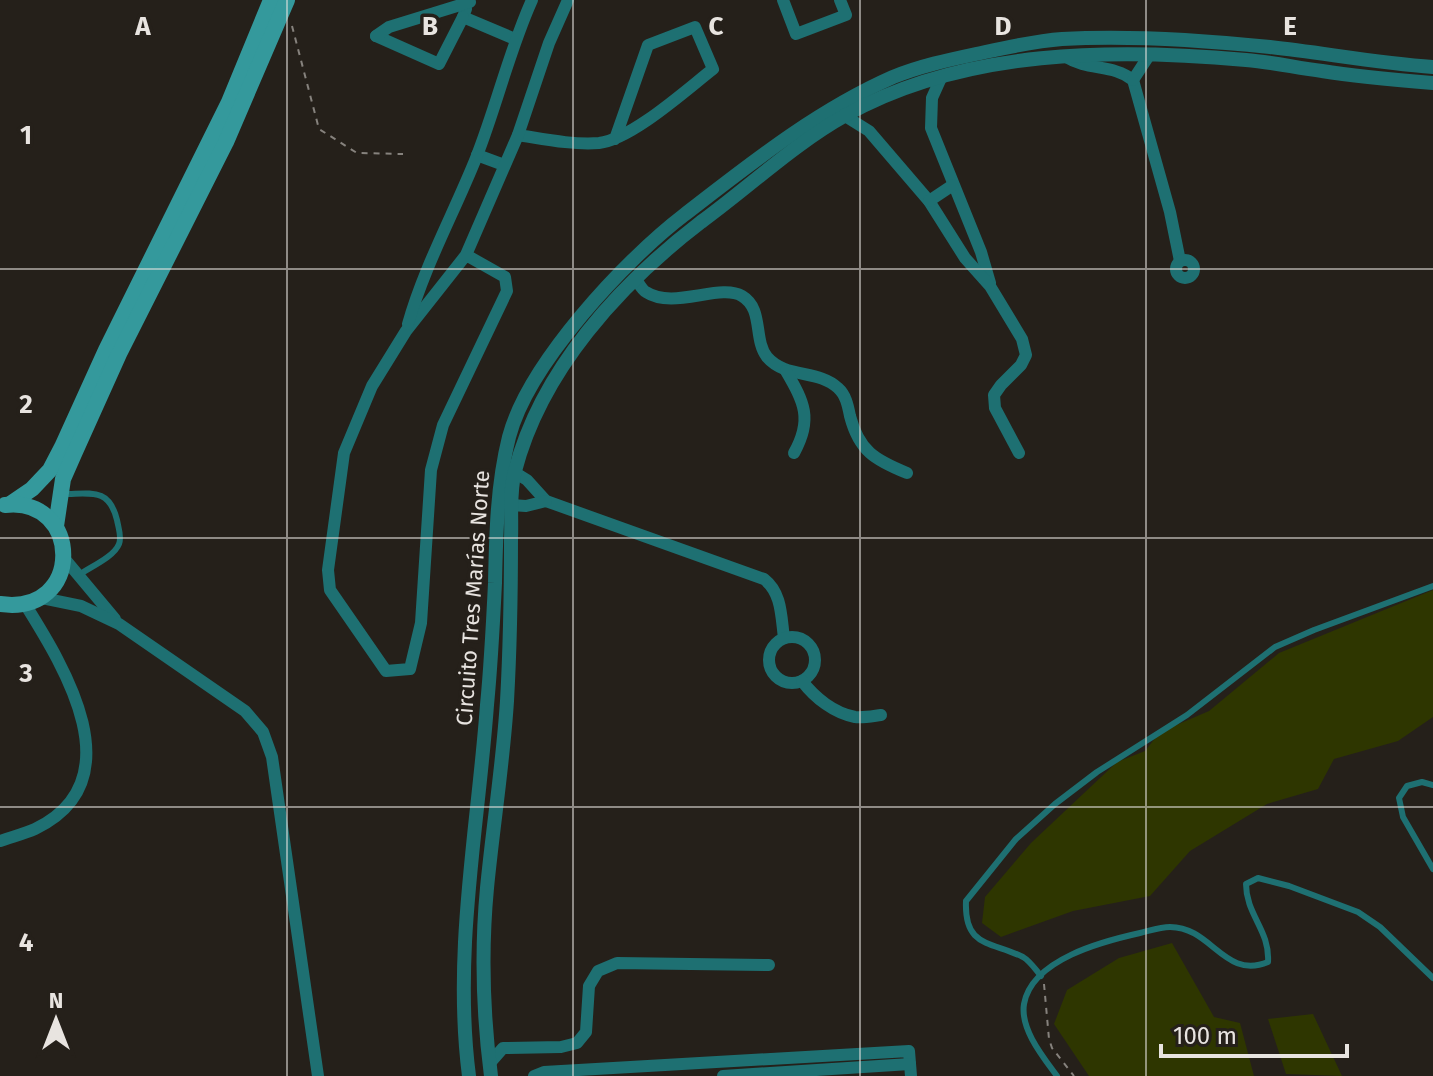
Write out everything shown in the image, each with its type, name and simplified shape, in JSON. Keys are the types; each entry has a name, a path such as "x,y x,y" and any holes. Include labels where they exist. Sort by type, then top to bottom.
{"main road":[{"path":"0,604 34,601 57,582 64,558 64,547 56,526 63,479 119,354 226,142 281,4"},
{"path":"5,505 32,489 50,470 106,350 281,4"},
{"path":"5,505 36,509 56,526"}],"street":[{"path":"406,331 418,291 477,155 515,39 532,0"},
{"path":"466,255 505,277 507,291 443,425 431,470 421,623 410,669 386,671 330,590 328,570 344,453 372,386 406,331 466,255 518,135 549,43 568,0"},
{"path":"783,0 796,34 846,15 840,0"},
{"path":"470,2 463,17 439,64 376,36 389,27 470,2"},
{"path":"463,17 515,39"},
{"path":"518,135 586,142 615,139 638,126 713,69 695,27 648,45 615,139"},
{"name":"Circuito Tres Marías Norte","path":"469,1076 464,988 465,924 484,749 500,480 510,433 546,363 582,315 659,234 806,124 895,76 929,64 1058,39 1122,38 1269,47 1385,64 1433,67"},
{"path":"1058,39 1062,57 1078,65 1123,72 1133,80 1170,212 1180,261"},
{"path":"1133,80 1150,54"},
{"name":"Circuito Tres Marías Norte","path":"490,1070 483,959 507,700 514,472 535,415 558,374 635,278 669,247 810,138 845,116 896,91 941,78 982,68 1062,57 1150,54 1249,60 1433,83"},
{"path":"941,78 932,98 931,128 981,252 990,286"},
{"path":"845,116 869,131 929,201 965,258 990,286 1022,339 1026,355 994,395 995,408 1019,453"},
{"path":"477,155 504,165"},
{"path":"929,201 953,185"},
{"path":"659,234 669,247"},
{"path":"635,278 646,292 671,299 739,294 754,308 760,344 765,354 786,371 802,397 806,418 802,439 794,453"},
{"path":"786,371 826,379 841,390 862,447 883,463 907,473"},
{"path":"514,472 527,480 546,501 764,579 778,595 784,638"},
{"path":"511,505 526,506 546,501"},
{"path":"64,558 119,624"},
{"path":"0,841 35,829 59,813 78,791 85,765 87,737 82,712 34,601 81,606 119,624 245,711 263,732 272,757 318,1076"},
{"path":"784,638 802,638 814,651 815,668 802,681 784,682 770,669 770,651 784,638"},
{"path":"802,681 813,696 833,708 856,717 881,715"},
{"path":"485,1028 503,1048 561,1047 577,1043 586,1032 589,986 598,971 617,963 769,965"},
{"path":"490,1070 503,1048"},
{"path":"534,1076 544,1072 909,1051 911,1070 723,1076"},
{"path":"739,1075 746,1059"}],"lane":[{"path":"59,494 97,493 105,496 114,509 117,521 119,544 113,552 78,576"},
{"path":"1041,976 1022,957 980,941 969,930 966,901 1016,839 1097,772 1187,715 1275,647 1433,586"},
{"path":"1433,785 1422,782 1407,786 1399,798 1403,817 1433,869"},
{"path":"1057,1076 1038,1049 1026,1022 1024,1003 1041,976 1076,951 1100,942 1168,927 1185,929 1202,936 1225,959 1239,965 1253,968 1268,962 1269,945 1246,896 1246,884 1258,878 1289,886 1358,912 1380,927 1433,978"}],"path":[{"path":"281,4 290,19 319,129 357,153 403,154"},
{"path":"1041,976 1047,990 1049,1039 1052,1048 1074,1076"}],"green space":[{"path":"1433,590 1433,717 1398,741 1334,759 1318,789 1267,804 1190,851 1150,896 1073,911 1001,937 982,923 985,897 1031,843 1117,762 1145,751 1160,732 1209,711 1279,653"},
{"path":"1172,943 1214,1017 1240,1023 1254,1076 1089,1076 1054,1024 1067,990 1119,958"},
{"path":"1313,1014 1342,1076 1286,1074 1268,1019"}]}
